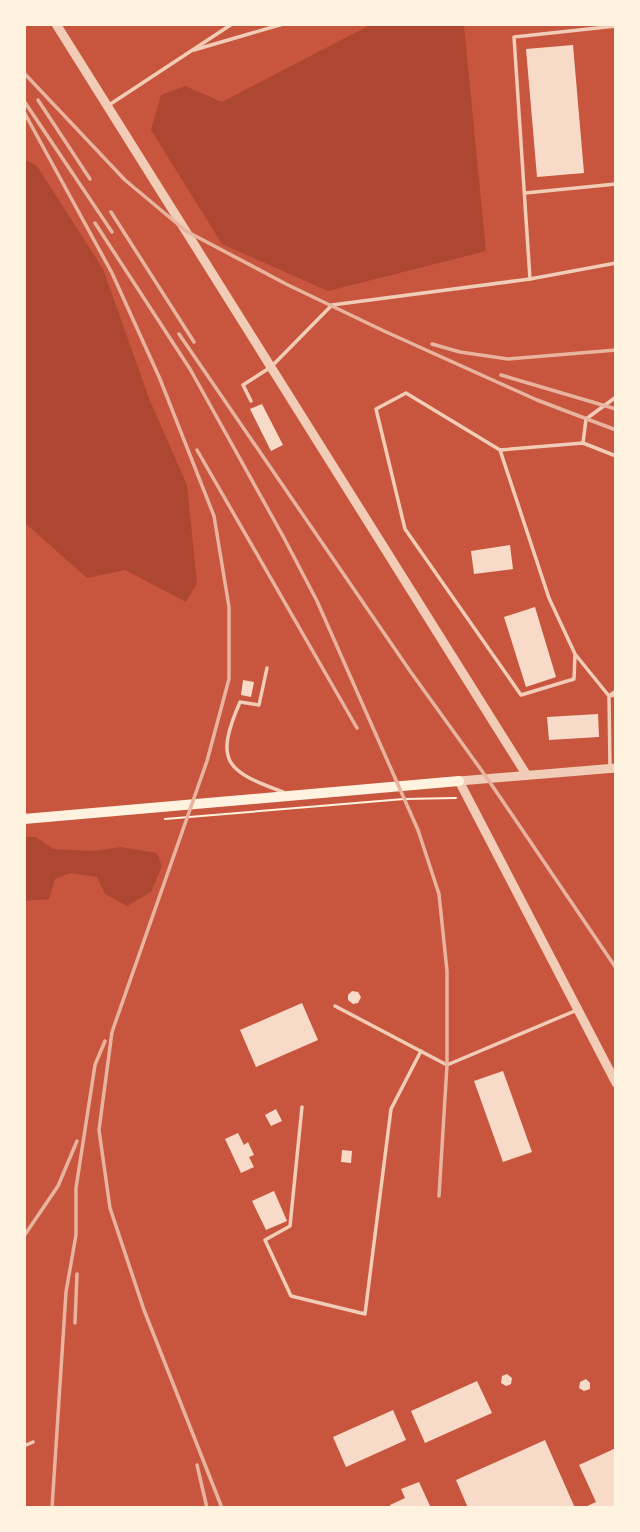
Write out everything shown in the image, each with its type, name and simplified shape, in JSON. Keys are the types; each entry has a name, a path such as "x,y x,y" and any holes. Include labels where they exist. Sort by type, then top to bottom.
{"main road":[{"path":"24,819 459,781"}],"street":[{"path":"56,24 526,774"},
{"path":"613,769 459,781 615,1083"}],"lane":[{"path":"108,106 232,24"},
{"path":"189,52 284,24"},
{"path":"530,279 514,37 615,26"},
{"path":"525,193 615,184"},
{"path":"251,401 243,385 271,367 332,305 530,279 615,263"},
{"path":"575,654 574,679 521,695 405,529 376,409 405,393 500,450 583,443 615,456"},
{"path":"583,443 586,418 615,397"},
{"path":"500,450 549,598 575,654 609,696 613,769"},
{"path":"267,668 259,705 240,702 230,725 225,748 237,772 292,796"},
{"path":"609,696 615,693"},
{"path":"335,1006 447,1065 579,1009"},
{"path":"302,1107 290,1226 265,1240 291,1296 365,1314 391,1109 421,1051"},
{"path":"24,1446 33,1443"}],"path":[{"path":"162,819 404,799 468,798"}],"shaded area":[{"path":"372,24 478,25 464,26 486,251 328,291 222,244 151,130 161,95 185,86 222,102"},
{"path":"24,159 37,166 103,269 150,401 187,485 197,583 186,602 125,570 87,578 25,523"},
{"path":"25,837 36,837 53,849 93,851 121,847 157,853 162,866 151,892 127,906 105,894 97,877 70,873 55,879 49,899 25,901"}],"building":[{"path":"573,45 584,173 537,177 526,49"},
{"path":"262,404 283,445 271,451 250,409"},
{"path":"510,545 513,569 474,574 471,551"},
{"path":"535,607 556,677 526,687 504,617"},
{"path":"243,680 254,682 251,697 241,695"},
{"path":"598,714 599,737 549,740 547,717"},
{"path":"352,991 358,992 361,997 358,1003 353,1004 348,1000"},
{"path":"302,1003 318,1040 256,1067 240,1030"},
{"path":"503,1071 532,1152 503,1162 474,1081"},
{"path":"276,1109 282,1121 271,1126 265,1115"},
{"path":"238,1133 244,1145 248,1142 254,1155 249,1157 254,1167 241,1173 225,1139"},
{"path":"342,1150 352,1151 351,1163 341,1162"},
{"path":"274,1191 287,1221 266,1230 252,1201"},
{"path":"507,1374 512,1378 511,1384 506,1386 501,1383 502,1376"},
{"path":"586,1379 590,1383 590,1389 584,1391 579,1388 580,1382"},
{"path":"477,1381 492,1413 425,1443 411,1411"},
{"path":"393,1410 406,1440 346,1467 333,1437"},
{"path":"545,1440 575,1508 468,1508 456,1480"},
{"path":"616,1448 616,1508 583,1508 596,1502 579,1465"},
{"path":"419,1482 431,1508 391,1508 390,1505 405,1498 401,1489"}],"railway":[{"path":"24,73 125,180 186,231 286,284 384,331 537,400 616,430"},
{"path":"38,100 90,179"},
{"path":"24,101 112,232"},
{"path":"24,112 112,273 160,379 214,516 229,607 229,679 207,761 112,1032 99,1130 110,1208 144,1310 222,1508"},
{"path":"111,212 194,342"},
{"path":"95,223 190,369 284,538 317,601 418,830 439,894 447,971 447,1065 439,1196"},
{"path":"179,334 616,968"},
{"path":"432,344 460,352 508,359 616,350"},
{"path":"501,375 616,409"},
{"path":"197,450 357,728"},
{"path":"52,1508 66,1292 76,1235 76,1188 95,1065 105,1041"},
{"path":"24,1236 58,1186 77,1141"},
{"path":"75,1323 77,1274"},
{"path":"197,1465 207,1508"}]}
